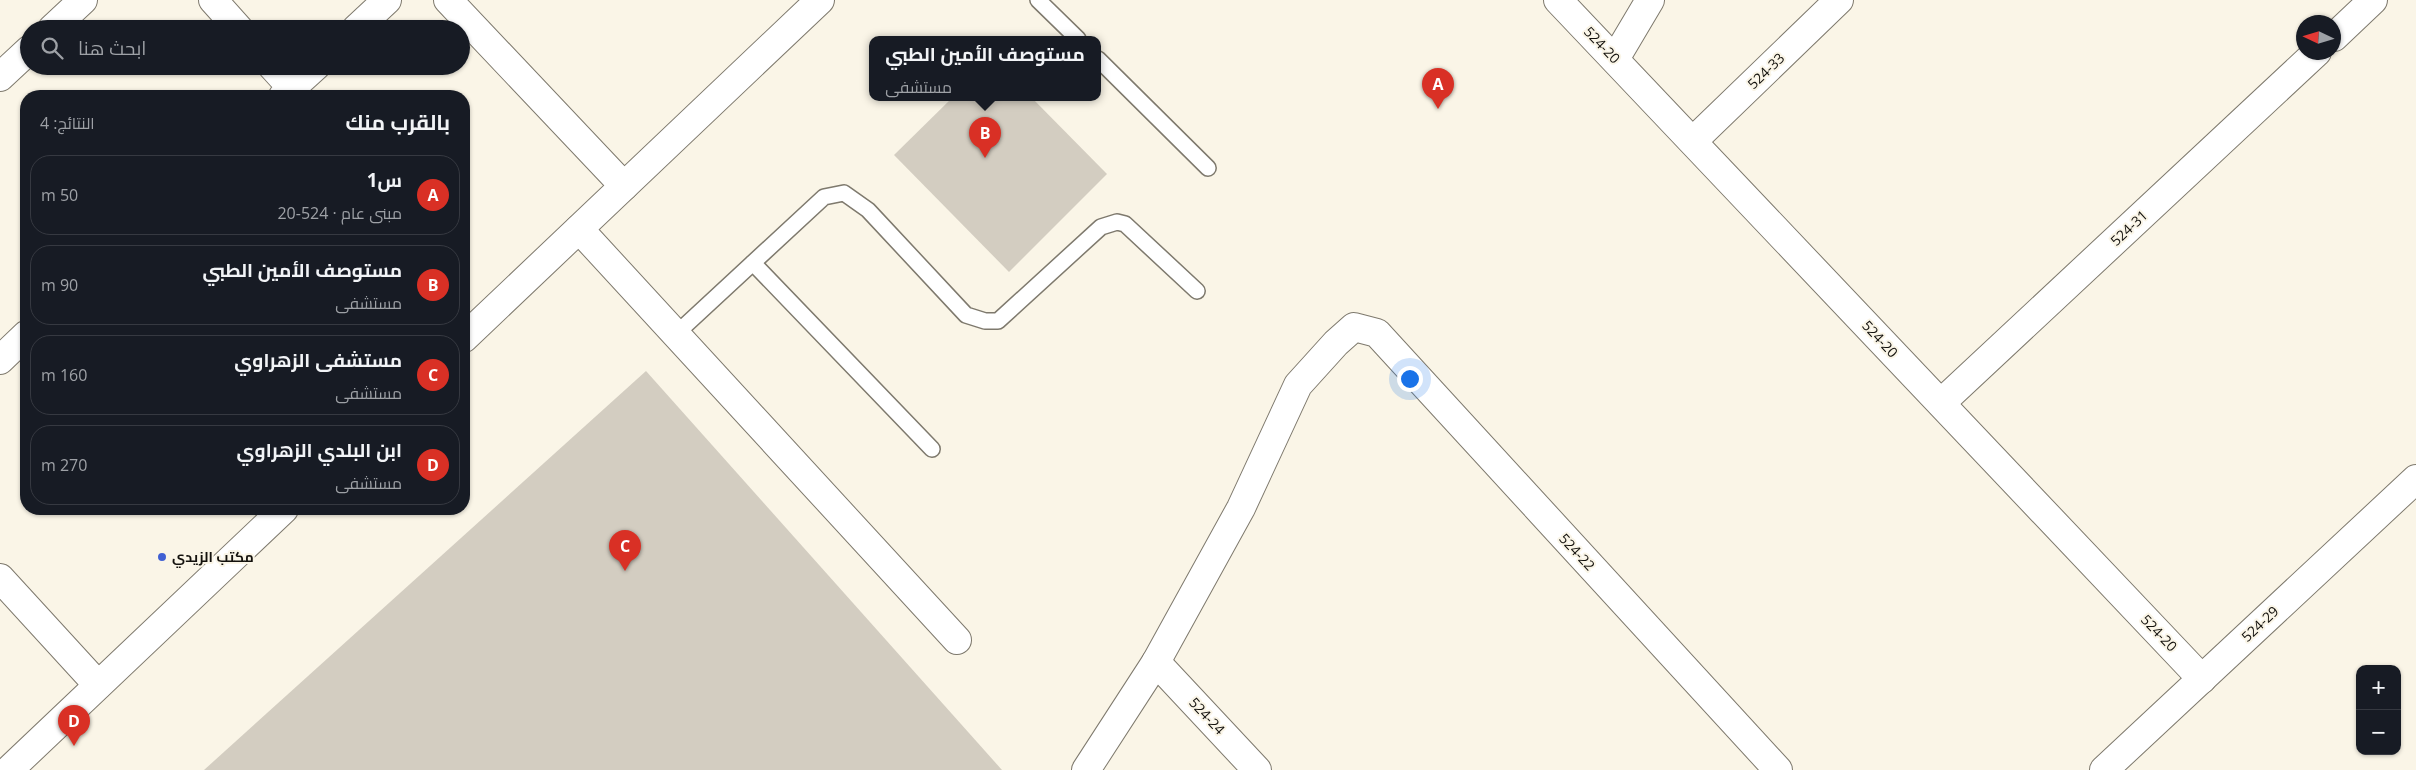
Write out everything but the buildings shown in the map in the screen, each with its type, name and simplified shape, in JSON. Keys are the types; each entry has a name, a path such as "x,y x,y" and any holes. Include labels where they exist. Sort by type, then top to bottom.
{"street":[{"path":"62,20 83,0"},
{"path":"213,0 230,20"},
{"path":"366,20 387,0"},
{"path":"448,0 467,20"},
{"path":"470,332 820,0"},
{"name":"524-20","path":"1558,0 2202,678"},
{"path":"1615,59 1650,0"},
{"name":"524-33","path":"1693,141 1839,0"},
{"path":"2341,30 2373,0"},
{"path":"470,23 624,186"},
{"path":"0,77 20,58"},
{"name":"524-31","path":"1941,403 2308,60"},
{"path":"278,75 287,90"},
{"path":"290,90 306,75"},
{"path":"579,229 957,640"},
{"name":"524-22","path":"1156,662 1241,508 1298,385 1336,343 1354,327 1376,333 1778,770"},
{"path":"0,360 20,342"},
{"name":"524-29","path":"2104,770 2416,479"},
{"path":"9,770 278,515"},
{"path":"0,578 98,685"},
{"path":"1086,770 1156,662"},
{"name":"524-24","path":"1156,662 1257,770"}],"lane":[{"path":"1038,0 1075,36"},
{"path":"1101,62 1208,168"},
{"path":"676,334 824,197 844,193 868,210 966,315 985,321 998,321 1102,226 1117,222 1125,224 1196,291"},
{"path":"752,263 932,449"}],"place":[{"name":"س1","path":"1438,109"},
{"name":"مستوصف الأمين الطبي","path":"985,158"},
{"name":"مكتب الزيدي","path":"162,557"},
{"name":"مستشفى الزهراوي","path":"625,571"},
{"name":"ابن البلدي الزهراوي","path":"74,746"}]}
